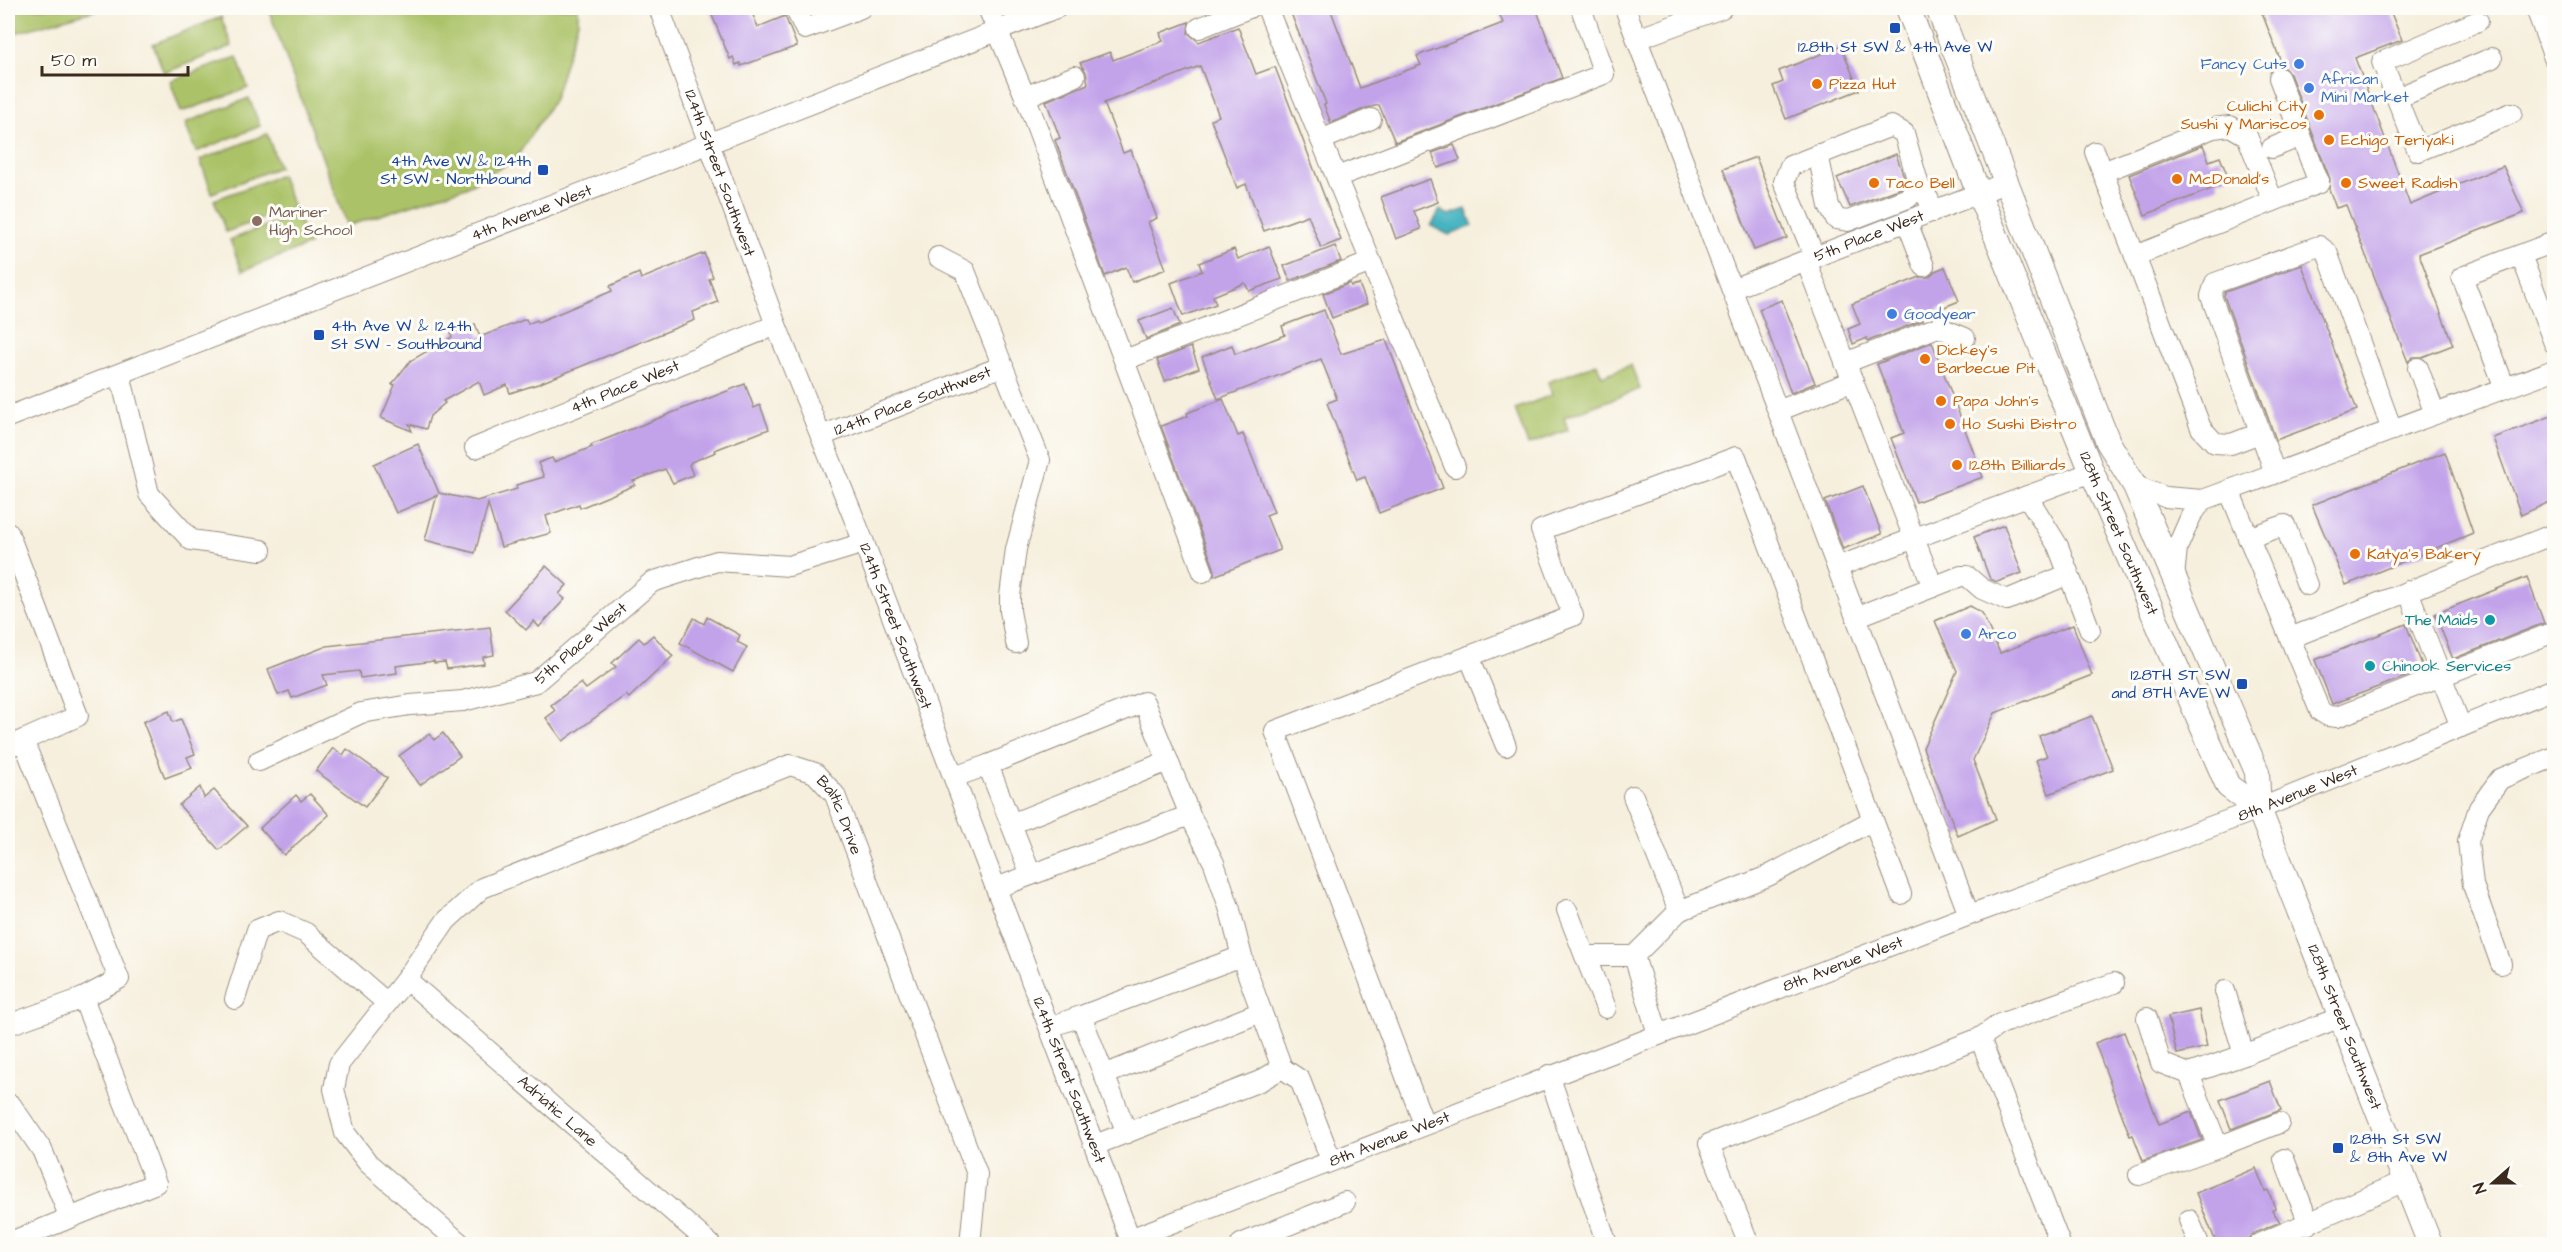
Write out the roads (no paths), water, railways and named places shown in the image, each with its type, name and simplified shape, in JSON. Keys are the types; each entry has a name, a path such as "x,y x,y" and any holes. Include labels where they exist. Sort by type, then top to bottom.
{"main road":[{"name":"128th Street Southwest","path":"1908,8 1979,194 2092,472 2228,786 2259,809"},
{"name":"128th Street Southwest","path":"1938,8 2108,442 2135,486 2257,772 2259,809 2430,1245"}],"street":[{"name":"124th Street Southwest","path":"658,8 776,325 864,543 1131,1242"},
{"path":"795,8 805,29 861,8"},
{"path":"988,8 1025,97 1203,572"},
{"name":"4th Avenue West","path":"8,417 1056,8"},
{"path":"1199,28 1249,8"},
{"path":"1267,8 1455,467"},
{"path":"1337,177 1604,74 1581,8"},
{"path":"1625,8 1969,915"},
{"path":"1637,39 1722,8"},
{"path":"2536,8 2554,58"},
{"path":"2478,21 2382,62 2418,151 2512,113"},
{"path":"2397,98 2492,58"},
{"path":"1025,97 1075,76"},
{"path":"2135,256 2319,183 2279,78"},
{"path":"1321,140 1371,119"},
{"path":"1933,212 1929,200 1919,186 1904,133 1891,126 1790,166 1785,182 1849,372 1933,587"},
{"path":"2103,172 2213,128 2230,126 2247,136 2273,201"},
{"path":"2272,148 2301,136"},
{"path":"2095,152 2201,428 2215,443 2231,444 2260,433"},
{"path":"1818,154 1828,206 1836,219 1848,222 1908,198 1919,186"},
{"name":"5th Place West","path":"1732,290 2008,182"},
{"path":"1907,222 1924,266"},
{"path":"2505,388 2462,277 2554,242"},
{"path":"2275,473 2211,296 2215,283 2319,246 2327,252 2392,430"},
{"path":"2521,255 2554,343"},
{"name":"124th Place Southwest","path":"938,257 965,271 1040,460 1018,540 1010,596 1016,643"},
{"path":"1125,360 1371,262"},
{"name":"4th Place West","path":"475,448 776,325"},
{"path":"1778,411 1938,327 1965,338"},
{"name":"124th Place Southwest","path":"821,436 1003,366"},
{"path":"2418,368 2435,414"},
{"path":"2135,486 2165,496 2203,500 2554,370"},
{"path":"120,374 149,494 191,540 261,550"},
{"path":"1424,1124 1275,730 1573,616 1541,530 1736,457 1901,894"},
{"path":"1837,567 2092,472"},
{"path":"2229,490 2320,711 2328,716 2337,717 2554,632"},
{"path":"2027,496 2058,546 2090,630"},
{"path":"2174,577 2177,548 2191,516 2203,500"},
{"path":"2248,538 2284,525 2307,585"},
{"path":"8,532 78,716 15,744 119,979 83,998 8,1025"},
{"path":"2290,638 2554,534"},
{"name":"5th Place West","path":"259,761 361,713 410,705 463,701 536,682 652,582 717,561 789,566 864,543"},
{"path":"1856,617 1961,576 1967,576 1982,589 2007,600 2069,574"},
{"path":"2408,591 2461,727"},
{"path":"1469,656 1506,746"},
{"name":"8th Avenue West","path":"1131,1242 1331,1160 1549,1075 1969,915 2259,809 2554,689"},
{"path":"954,777 1144,702 1190,815 1214,863 1242,956 1282,1068 1300,1080 1331,1160"},
{"path":"2501,964 2473,885 2468,841 2479,808 2500,779 2554,757"},
{"path":"1011,824 1168,761"},
{"name":"Baltic Drive","path":"462,1245 368,1163 345,1133 334,1089 339,1064 406,979 446,921 482,888 790,765 815,773 835,795 977,1174 970,1245"},
{"path":"988,765 1031,874"},
{"path":"1632,796 1679,911"},
{"path":"996,888 1190,815"},
{"path":"1585,956 1634,956 1679,911 1768,876 1873,820"},
{"path":"1567,910 1606,1008"},
{"path":"235,999 257,930 279,921 306,933 387,1003"},
{"path":"1050,1028 1242,956"},
{"path":"1634,956 1658,1034"},
{"name":"Adriatic Lane","path":"406,979 710,1245"},
{"path":"1749,1245 1709,1144 1980,1038 2000,1024 2114,983"},
{"path":"2225,992 2244,1055"},
{"path":"8,1243 156,1183 83,998"},
{"path":"1104,1075 1261,1012"},
{"path":"1081,1016 1127,1133"},
{"path":"2146,1018 2161,1063 2189,1074 2341,1017"},
{"path":"1980,1038 2060,1245"},
{"path":"1095,1145 1260,1081 1282,1068"},
{"path":"2189,1074 2218,1146"},
{"path":"1549,1075 1606,1245"},
{"path":"11,1105 42,1150 70,1218"},
{"path":"2139,1175 2279,1123"},
{"path":"2284,1159 2309,1224"},
{"path":"2259,1245 2405,1181"},
{"path":"1241,1245 1345,1202"},
{"path":"2189,1220 2199,1245"}],"water":[{"path":"1466,209 1473,226 1449,235 1431,226 1440,210 1449,215"}],"place":[{"name":"128th St SW & 4th Ave W","path":"1895,28"},
{"name":"Fancy Cuts","path":"2299,64"},
{"name":"Pizza Hut","path":"1817,84"},
{"name":"African Mini Market","path":"2309,88"},
{"name":"Culichi City Sushi y Mariscos","path":"2319,115"},
{"name":"Echigo Teriyaki","path":"2329,140"},
{"name":"4th Ave W & 124th St SW - Northbound","path":"543,170"},
{"name":"McDonald's","path":"2177,179"},
{"name":"Taco Bell","path":"1874,183"},
{"name":"Sweet Radish","path":"2346,183"},
{"name":"Mariner High School","path":"257,221"},
{"name":"Goodyear","path":"1892,314"},
{"name":"4th Ave W & 124th St SW - Southbound","path":"319,335"},
{"name":"Dickey's Barbecue Pit","path":"1925,359"},
{"name":"Papa John's","path":"1941,401"},
{"name":"Ho Sushi Bistro","path":"1950,424"},
{"name":"128th Billiards","path":"1957,465"},
{"name":"Katya's Bakery","path":"2355,554"},
{"name":"The Maids","path":"2490,620"},
{"name":"Arco","path":"1966,634"},
{"name":"Chinook Services","path":"2370,666"},
{"name":"128TH ST SW and 8TH AVE W","path":"2242,684"},
{"name":"128th St SW & 8th Ave W","path":"2338,1148"}]}
